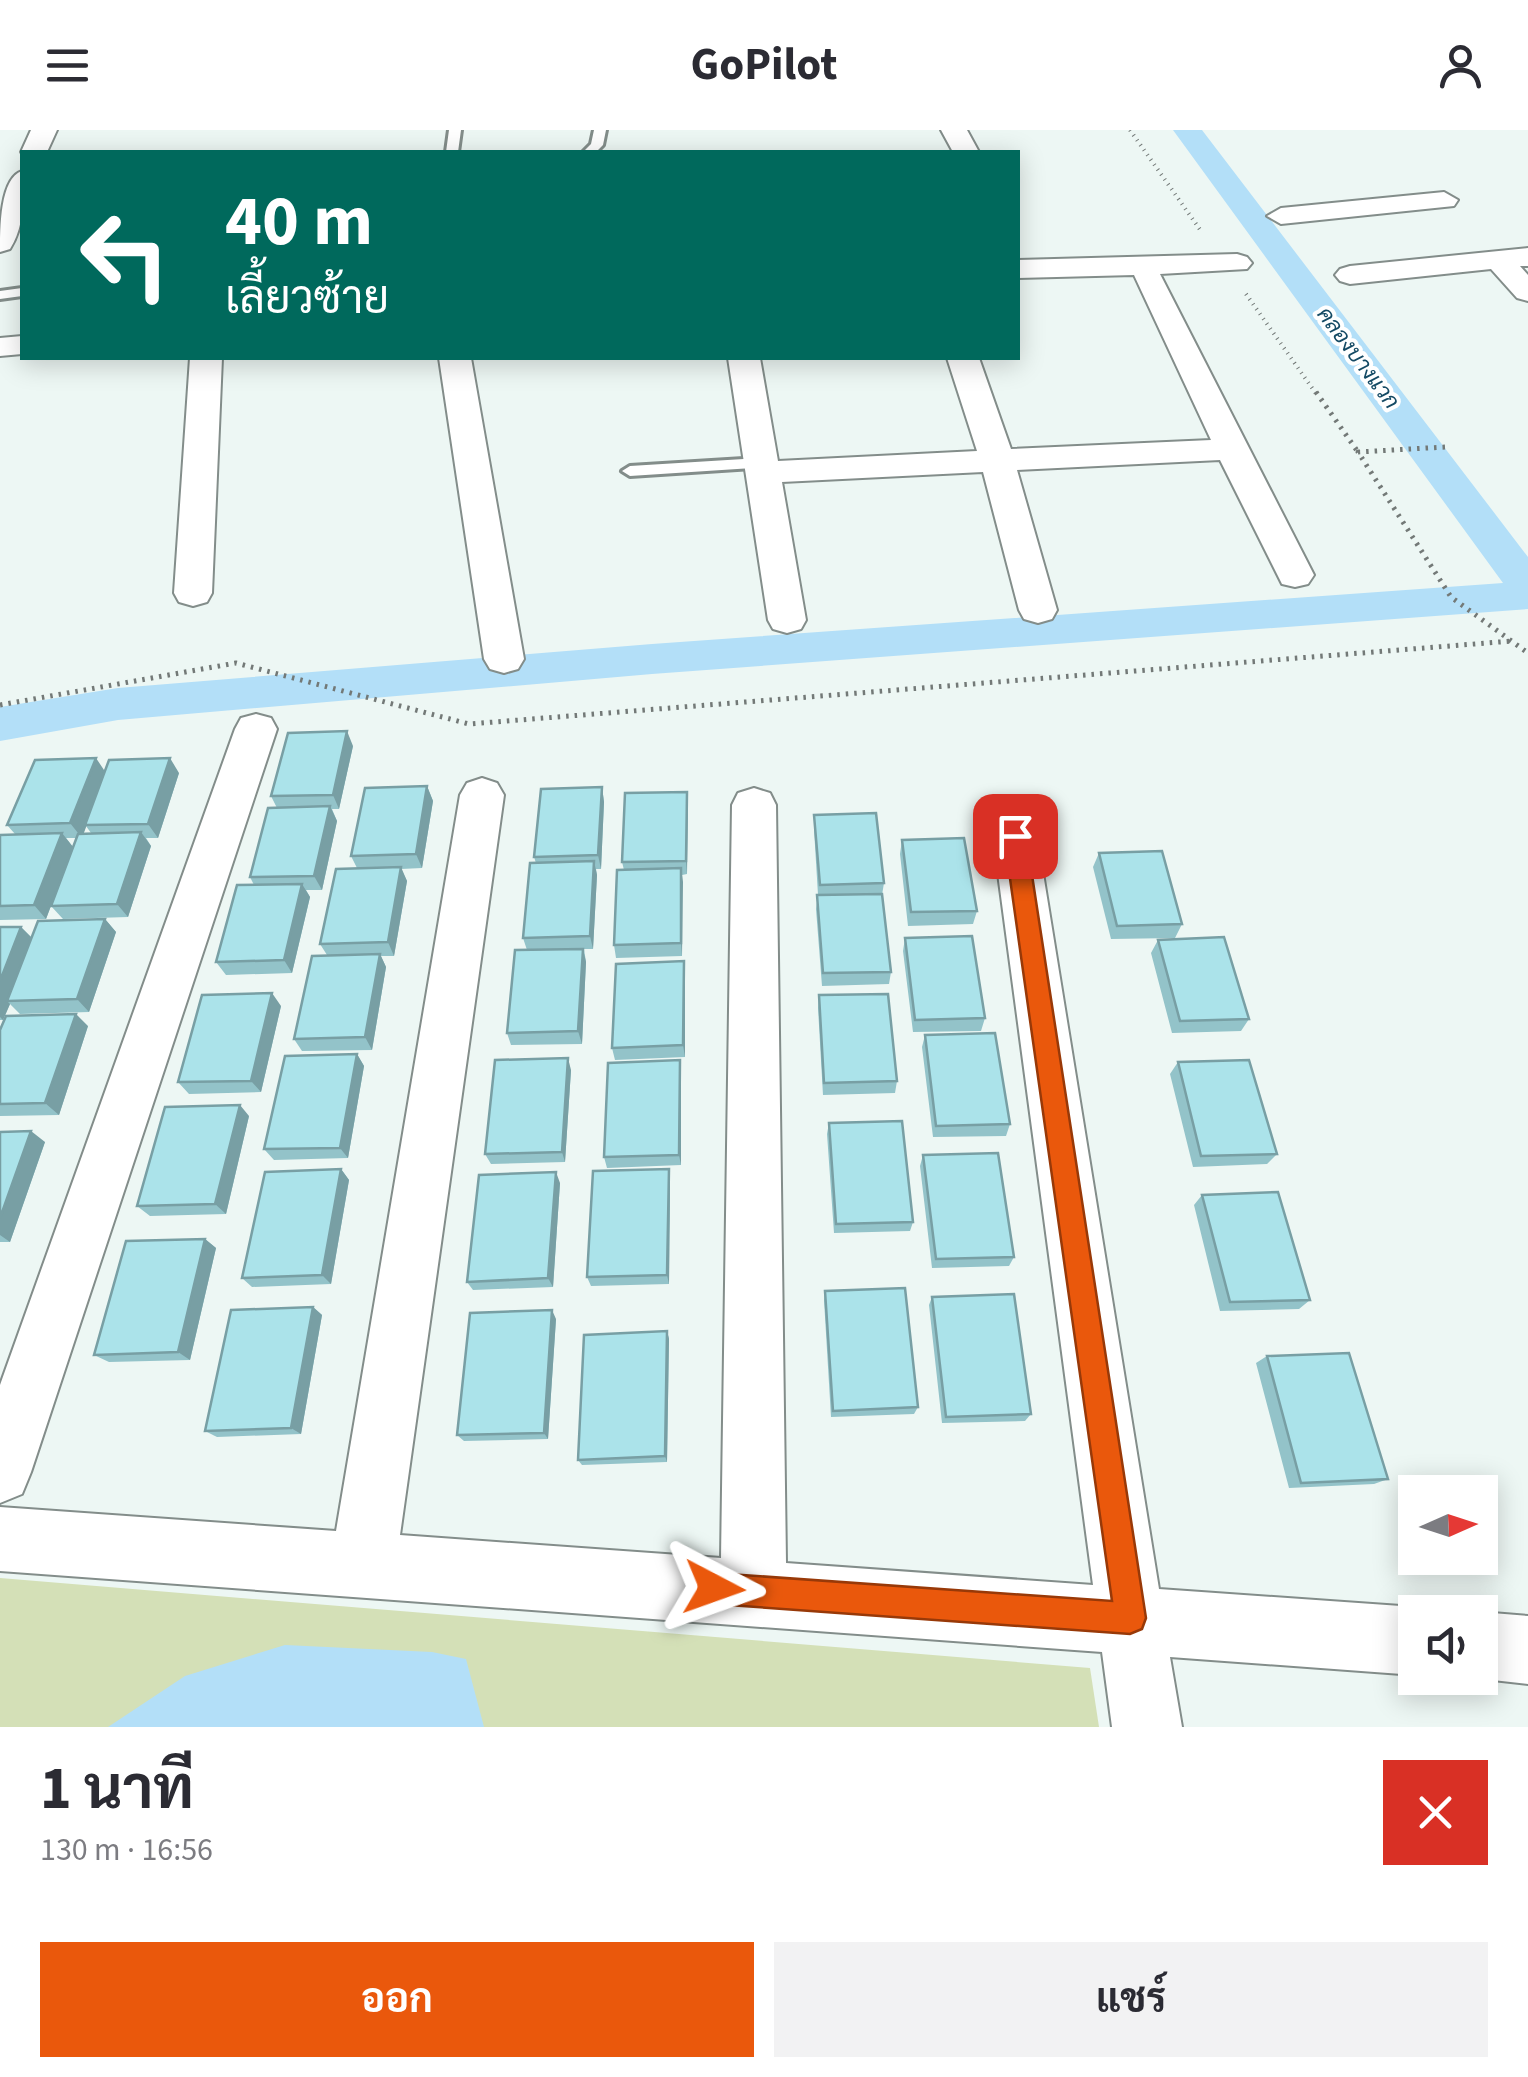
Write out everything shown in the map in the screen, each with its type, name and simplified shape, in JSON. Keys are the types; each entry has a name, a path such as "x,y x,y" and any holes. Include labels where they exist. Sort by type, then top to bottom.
{"street":[{"path":"0,243 20,183"},
{"path":"1281,216 1452,214 1528,292"},
{"path":"1396,232 1452,214"},
{"path":"1350,275 1528,257"},
{"path":"1020,269 1238,264"},
{"path":"1146,277 1295,575"},
{"path":"194,593 206,360"},
{"path":"456,360 504,659"},
{"path":"744,360 787,620"},
{"path":"964,360 1038,610"},
{"path":"760,468 1232,449"},
{"path":"0,1472 256,730"},
{"path":"362,1564 482,795"},
{"path":"753,1591 754,805"},
{"path":"1015,836 1147,1727"},
{"path":"0,1539 1398,1640"}],"lane":[{"path":"630,470 760,468"}],"path":[{"path":"1445,447 1358,452 1451,596 1528,653"},
{"path":"0,705 236,664 469,724 1512,641"}],"green space":[{"path":"0,1578 1090,1668 1099,1727 0,1727"}],"water":[{"path":"285,1645 432,1652 466,1659 484,1727 108,1727 185,1676"}],"building":[{"path":"347,731 333,795 271,796 288,733"},
{"path":"96,758 70,823 7,825 35,760"},
{"path":"170,758 148,824 85,825 109,760"},
{"path":"427,786 416,854 351,856 365,788"},
{"path":"602,787 598,855 534,857 541,789"},
{"path":"687,792 686,861 622,862 625,793"},
{"path":"330,806 314,876 250,877 268,808"},
{"path":"876,813 884,883 820,885 814,815"},
{"path":"141,832 117,904 51,906 78,834"},
{"path":"62,833 34,905 0,906 0,835"},
{"path":"964,838 977,911 911,912 902,840"},
{"path":"1162,851 1182,924 1117,926 1099,853"},
{"path":"594,861 590,936 523,938 530,863"},
{"path":"401,867 388,942 320,944 336,869"},
{"path":"681,868 681,943 614,945 617,870"},
{"path":"302,884 284,960 216,962 237,885"},
{"path":"882,894 891,972 823,973 817,895"},
{"path":"105,919 77,999 7,1001 38,921"},
{"path":"0,927 21,927 0,981"},
{"path":"972,936 985,1018 915,1020 905,938"},
{"path":"1224,937 1249,1019 1180,1021 1158,940"},
{"path":"583,949 578,1031 507,1033 515,950"},
{"path":"380,954 365,1037 294,1039 312,956"},
{"path":"684,961 683,1045 612,1048 616,964"},
{"path":"272,993 251,1081 178,1082 202,995"},
{"path":"888,994 897,1081 824,1083 819,995"},
{"path":"76,1014 45,1103 0,1104 0,1030 6,1016"},
{"path":"995,1033 1010,1124 936,1126 925,1035"},
{"path":"357,1054 340,1148 264,1149 285,1056"},
{"path":"568,1058 562,1152 485,1154 495,1060"},
{"path":"680,1060 679,1155 604,1157 608,1063"},
{"path":"1249,1060 1277,1154 1201,1156 1178,1062"},
{"path":"240,1105 215,1204 137,1206 165,1107"},
{"path":"902,1121 913,1222 836,1224 829,1123"},
{"path":"31,1131 0,1218 0,1132"},
{"path":"998,1153 1014,1257 936,1259 923,1155"},
{"path":"341,1169 322,1275 242,1278 265,1172"},
{"path":"669,1169 667,1275 587,1277 593,1171"},
{"path":"556,1172 548,1278 467,1282 479,1175"},
{"path":"1278,1192 1310,1300 1230,1302 1202,1195"},
{"path":"205,1239 178,1352 94,1355 126,1241"},
{"path":"905,1288 918,1407 833,1411 825,1291"},
{"path":"1014,1294 1031,1414 946,1417 932,1297"},
{"path":"313,1307 291,1428 205,1431 231,1310"},
{"path":"552,1310 544,1433 457,1435 470,1313"},
{"path":"667,1331 665,1456 578,1460 584,1335"},
{"path":"1349,1353 1388,1479 1301,1483 1267,1356"}],"waterway":[{"name":"คลองบางแวก","path":"1187,130 1528,586"},
{"path":"0,724 118,704 652,659 1528,595"}],"route":[{"path":"714,1588 1130,1618 1015,836"}]}
